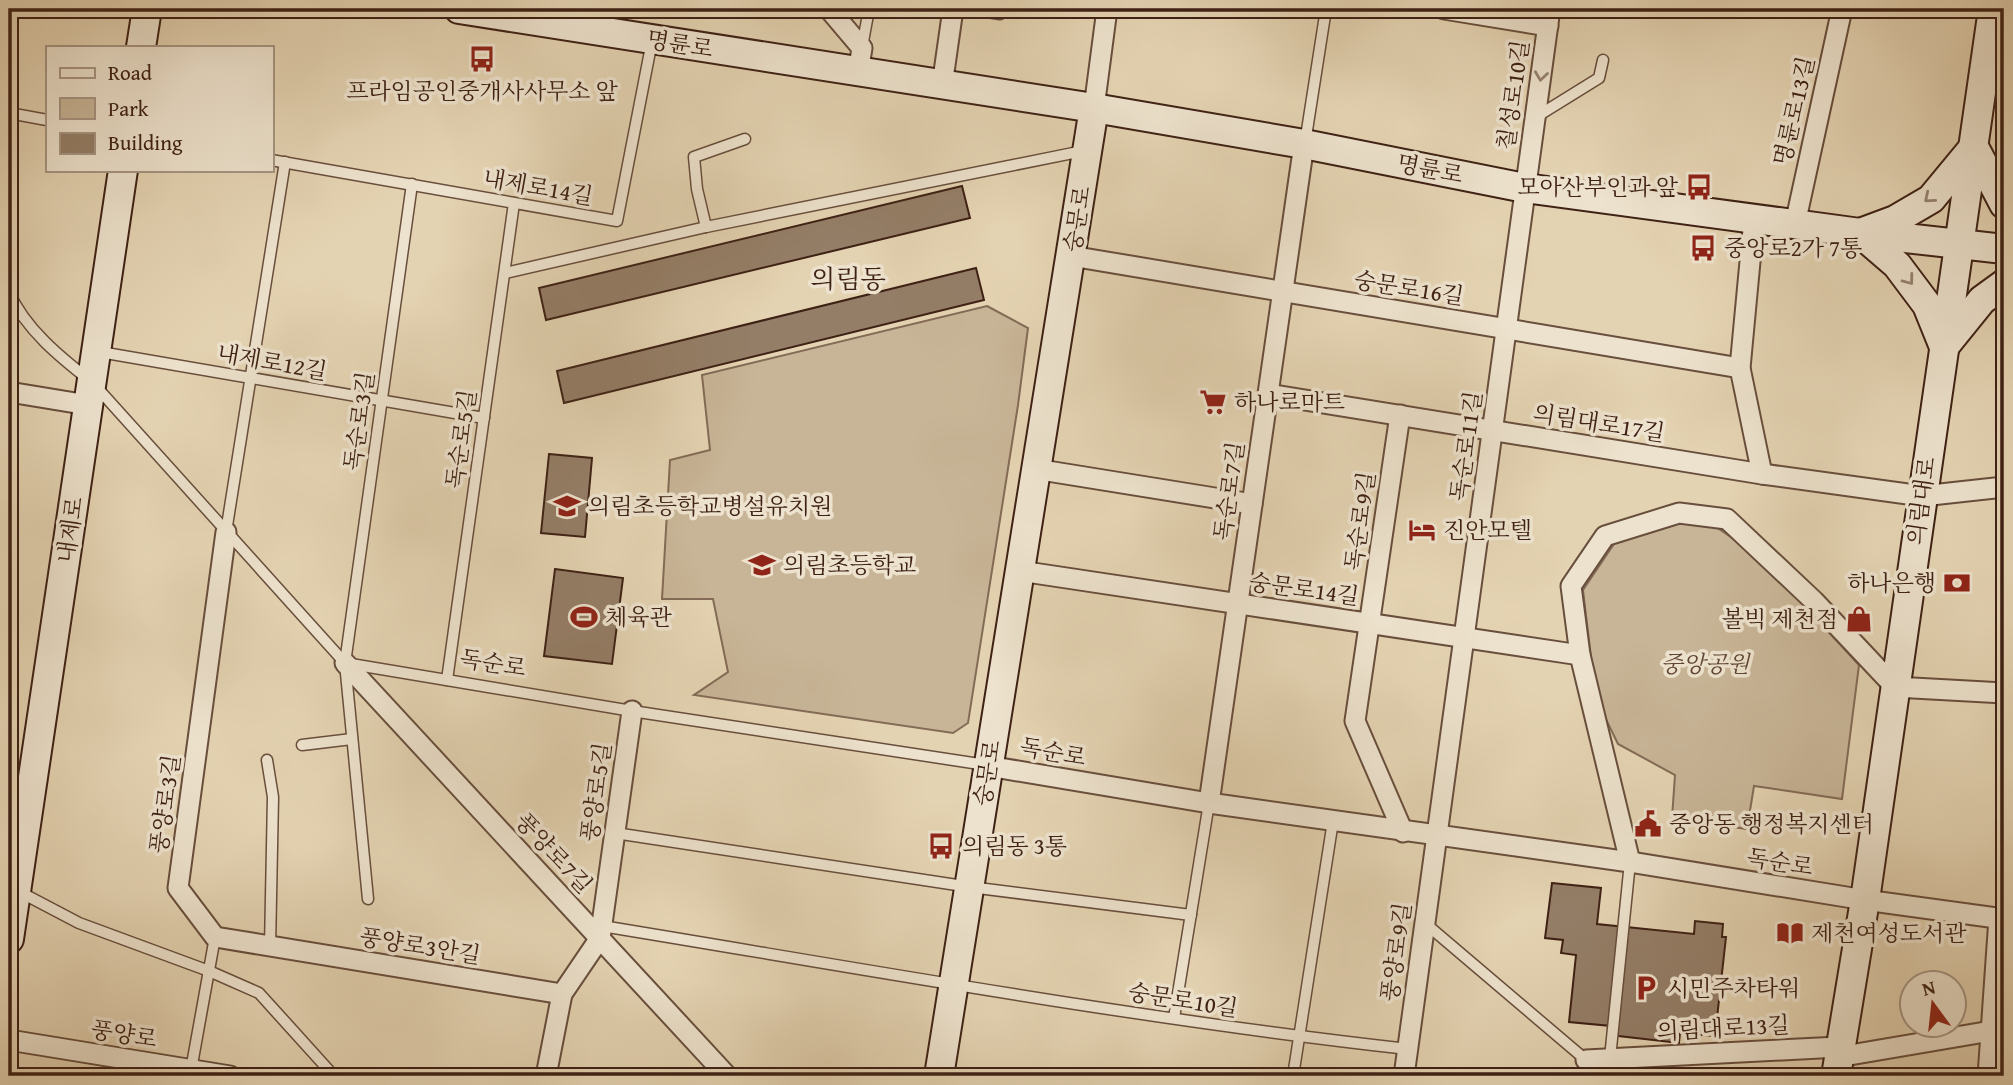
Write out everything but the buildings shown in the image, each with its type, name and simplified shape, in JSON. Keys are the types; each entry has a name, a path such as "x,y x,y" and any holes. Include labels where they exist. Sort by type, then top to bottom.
{"street":[{"path":"141,46 147,9"},
{"name":"명륜로","path":"459,9 652,40 860,60 942,86 1094,108 1304,144 1525,188 1860,233 2004,249"},
{"path":"829,9 860,60"},
{"path":"942,86 953,9"},
{"name":"숭문로","path":"939,1076 1088,150 1107,9"},
{"path":"1444,9 1549,17"},
{"name":"명륜로13길","path":"1794,224 1842,9"},
{"name":"의림대로","path":"1838,1060 1865,900 1993,9"},
{"name":"칠성로10길","path":"1525,188 1549,17"},
{"name":"독순로7길","path":"1209,803 1304,144"},
{"path":"2004,204 1974,147 1931,199 1895,220 1860,233 1897,265 1927,305 1944,347 1982,300 2004,284"},
{"name":"내제로","path":"9,939 12,888 123,172"},
{"name":"독순로11길","path":"1437,835 1525,188"},
{"path":"1754,219 1740,368 1762,474"},
{"name":"숭문로16길","path":"1071,256 1740,368"},
{"path":"9,392 90,393"},
{"name":"의림대로17길","path":"1268,394 1762,474 1922,496 2004,487"},
{"name":"독순로9길","path":"1400,415 1354,721 1403,832"},
{"path":"1035,469 1252,504"},
{"path":"1630,862 1580,655 1571,586 1605,536 1679,513 1727,519 1814,601 1895,687 2004,693"},
{"name":"풍양로3길","path":"215,937 178,888 226,532"},
{"name":"숭문로14길","path":"1020,571 1580,655"},
{"name":"풍양로7길","path":"345,663 601,932 727,1076"},
{"name":"풍양로5길","path":"546,1076 562,994 601,932 632,711"},
{"name":"독순로","path":"988,766 1209,803 1630,862 2001,919"},
{"name":"풍양로9길","path":"1404,1076 1437,835"},
{"path":"1988,1076 1998,1032 2001,919"},
{"name":"풍양로3안길","path":"215,937 562,994"},
{"name":"의림대로13길","path":"1588,1068 1610,1058 1838,1060 1998,1032"},
{"name":"풍양로","path":"9,1040 230,1076"}],"lane":[{"path":"860,60 869,9"},
{"path":"967,9 1000,14"},
{"path":"1304,144 1326,9"},
{"name":"내제로14길","path":"273,160 617,221 652,40"},
{"path":"1535,117 1599,78 1603,60"},
{"path":"9,113 46,120"},
{"path":"706,227 696,189 695,157 745,139"},
{"path":"505,273 706,227 1088,150"},
{"path":"226,532 285,162"},
{"name":"독순로3길","path":"368,899 345,663 412,184"},
{"name":"독순로5길","path":"447,680 514,203"},
{"path":"9,292 14,304 90,393 226,532 345,663"},
{"name":"내제로12길","path":"96,351 484,418"},
{"name":"독순로","path":"345,663 988,766"},
{"path":"302,745 352,739"},
{"path":"267,760 273,796 270,947"},
{"path":"1174,1018 1209,803"},
{"path":"1293,1076 1333,821"},
{"path":"615,833 970,887 1191,915"},
{"path":"1610,1058 1630,862"},
{"path":"12,888 79,923 209,971 259,993 334,1076"},
{"path":"1425,924 1588,1068"},
{"name":"숭문로10길","path":"601,932 1299,1037 1408,1049"},
{"path":"191,1070 215,937"}],"green space":[{"path":"987,306 1028,328 968,723 953,733 694,695 728,672 713,599 662,599 670,460 710,450 702,375"},
{"name":"중앙공원","path":"1677,522 1716,527 1760,557 1859,665 1842,799 1754,786 1747,829 1672,818 1675,775 1618,744 1596,699 1583,590 1618,538"}],"place":[{"name":"프라임공인중개사사무소 앞","path":"482,59"},
{"name":"모아산부인과 앞","path":"1699,187"},
{"name":"중앙로2가 7통","path":"1703,248"},
{"name":"하나로마트","path":"1213,402"},
{"name":"의림초등학교병설유치원","path":"567,506"},
{"name":"진안모텔","path":"1422,530"},
{"name":"의림초등학교","path":"762,565"},
{"name":"하나은행","path":"1957,583"},
{"name":"체육관","path":"584,617"},
{"name":"볼빅 제천점","path":"1859,619"},
{"name":"중앙동 행정복지센터","path":"1648,824"},
{"name":"의림동 3통","path":"941,846"},
{"name":"제천여성도서관","path":"1790,933"},
{"name":"시민주차타워","path":"1646,988"}],"district":[{"name":"의림동","path":"848,279"}]}
